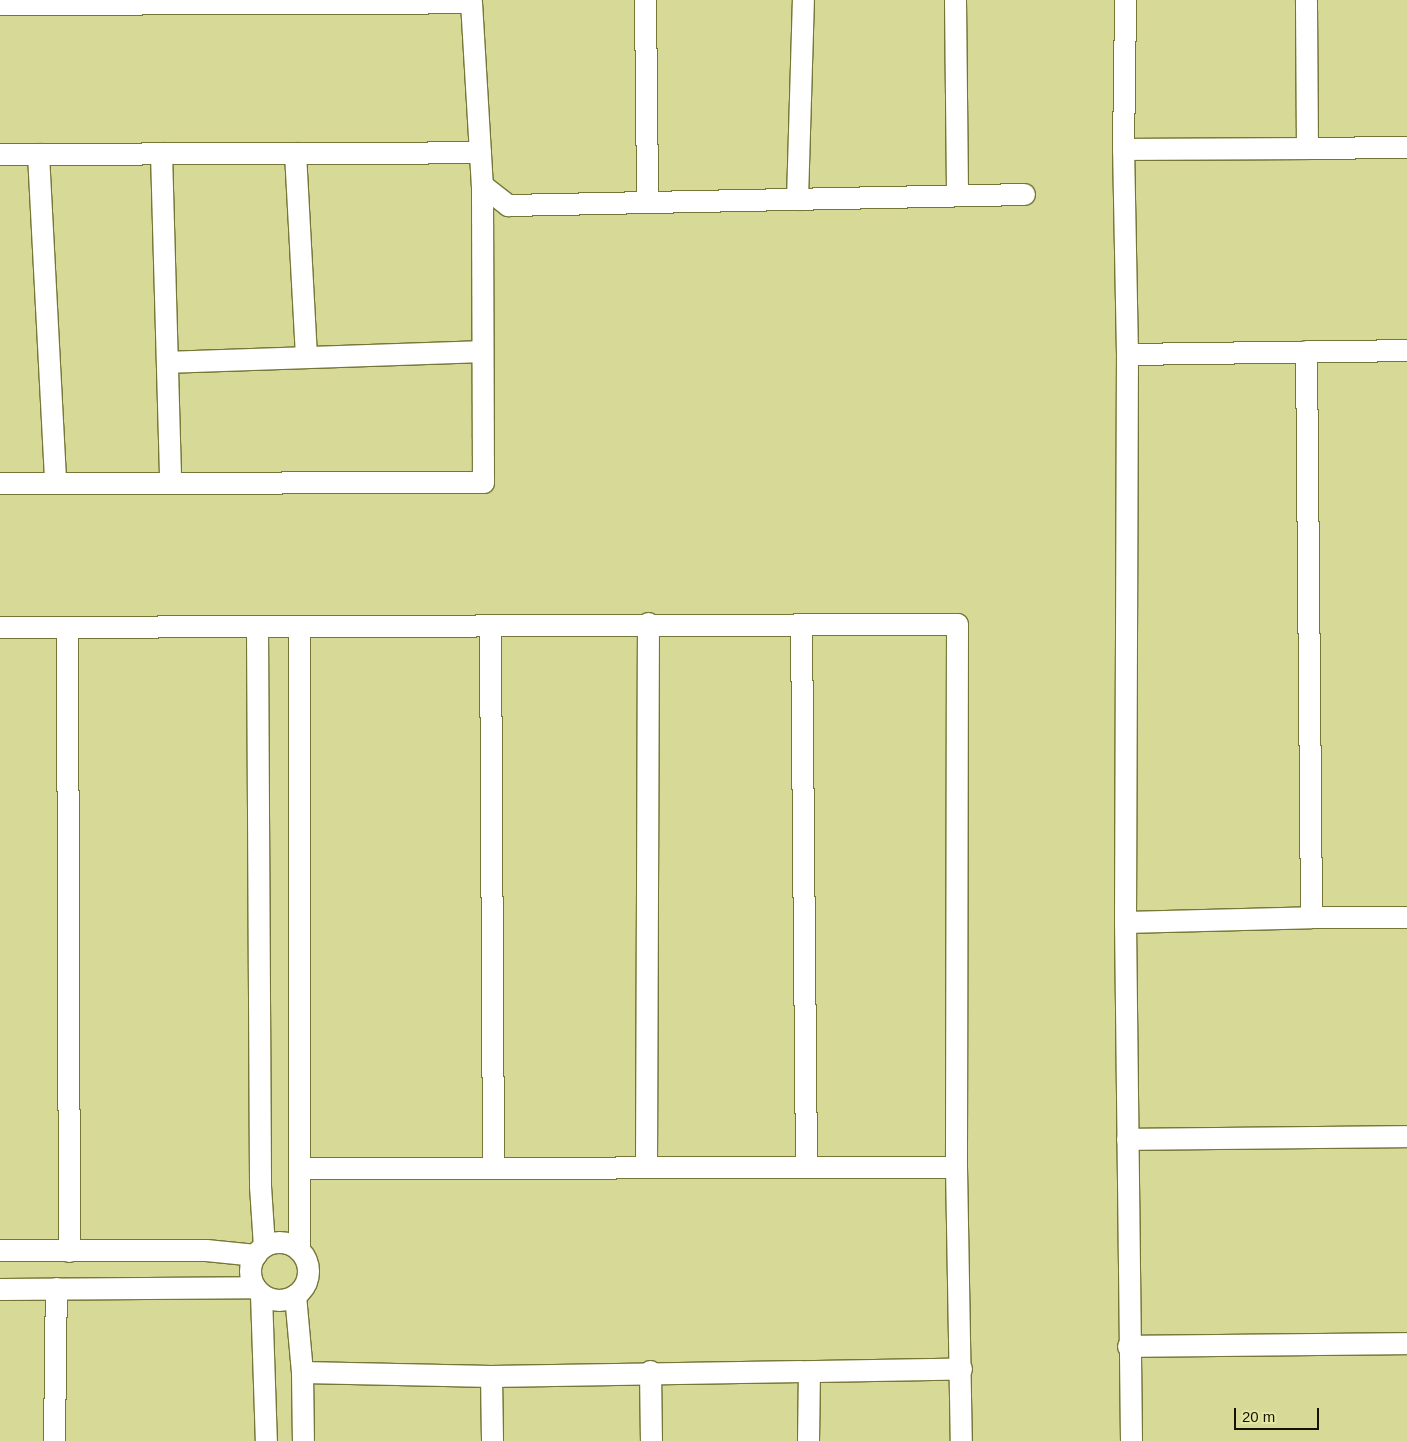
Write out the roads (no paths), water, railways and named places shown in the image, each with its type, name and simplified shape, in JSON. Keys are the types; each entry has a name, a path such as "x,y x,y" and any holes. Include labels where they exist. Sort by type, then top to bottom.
{"street":[{"path":"645,0 647,202"},
{"path":"797,199 803,0"},
{"path":"955,0 957,195"},
{"path":"1125,0 1123,149 1127,354 1125,922 1128,1346 1131,1441"},
{"path":"1306,0 1307,148"},
{"path":"0,4 471,1 482,185 482,482 0,483"},
{"path":"1123,149 1407,147"},
{"path":"0,154 480,152"},
{"path":"161,153 170,482"},
{"path":"294,153 306,357"},
{"path":"38,154 54,483"},
{"path":"482,185 508,205 1024,194"},
{"path":"1127,354 1407,350"},
{"path":"1306,351 1311,917"},
{"path":"167,362 482,352"},
{"path":"646,1165 648,623"},
{"path":"0,627 648,623 801,625 957,624 956,1167 961,1441"},
{"path":"490,625 493,1167"},
{"path":"801,625 806,1165"},
{"path":"67,626 69,1251"},
{"path":"257,626 260,1251 251,1267 258,1290 266,1441"},
{"path":"299,626 302,1168 299,1250"},
{"path":"1125,922 1311,917 1407,917"},
{"path":"1127,1139 1407,1136"},
{"path":"302,1168 646,1165 956,1167"},
{"path":"0,1250 260,1251 282,1242 299,1250 306,1259 307,1279 294,1295 278,1300 258,1290 0,1289"},
{"path":"54,1441 56,1288"},
{"path":"294,1295 302,1372 303,1441"},
{"path":"1128,1346 1407,1343"},
{"path":"302,1372 491,1376 650,1372 809,1372 961,1369"},
{"path":"650,1372 651,1441"},
{"path":"808,1441 809,1372"},
{"path":"491,1376 492,1441"}]}
